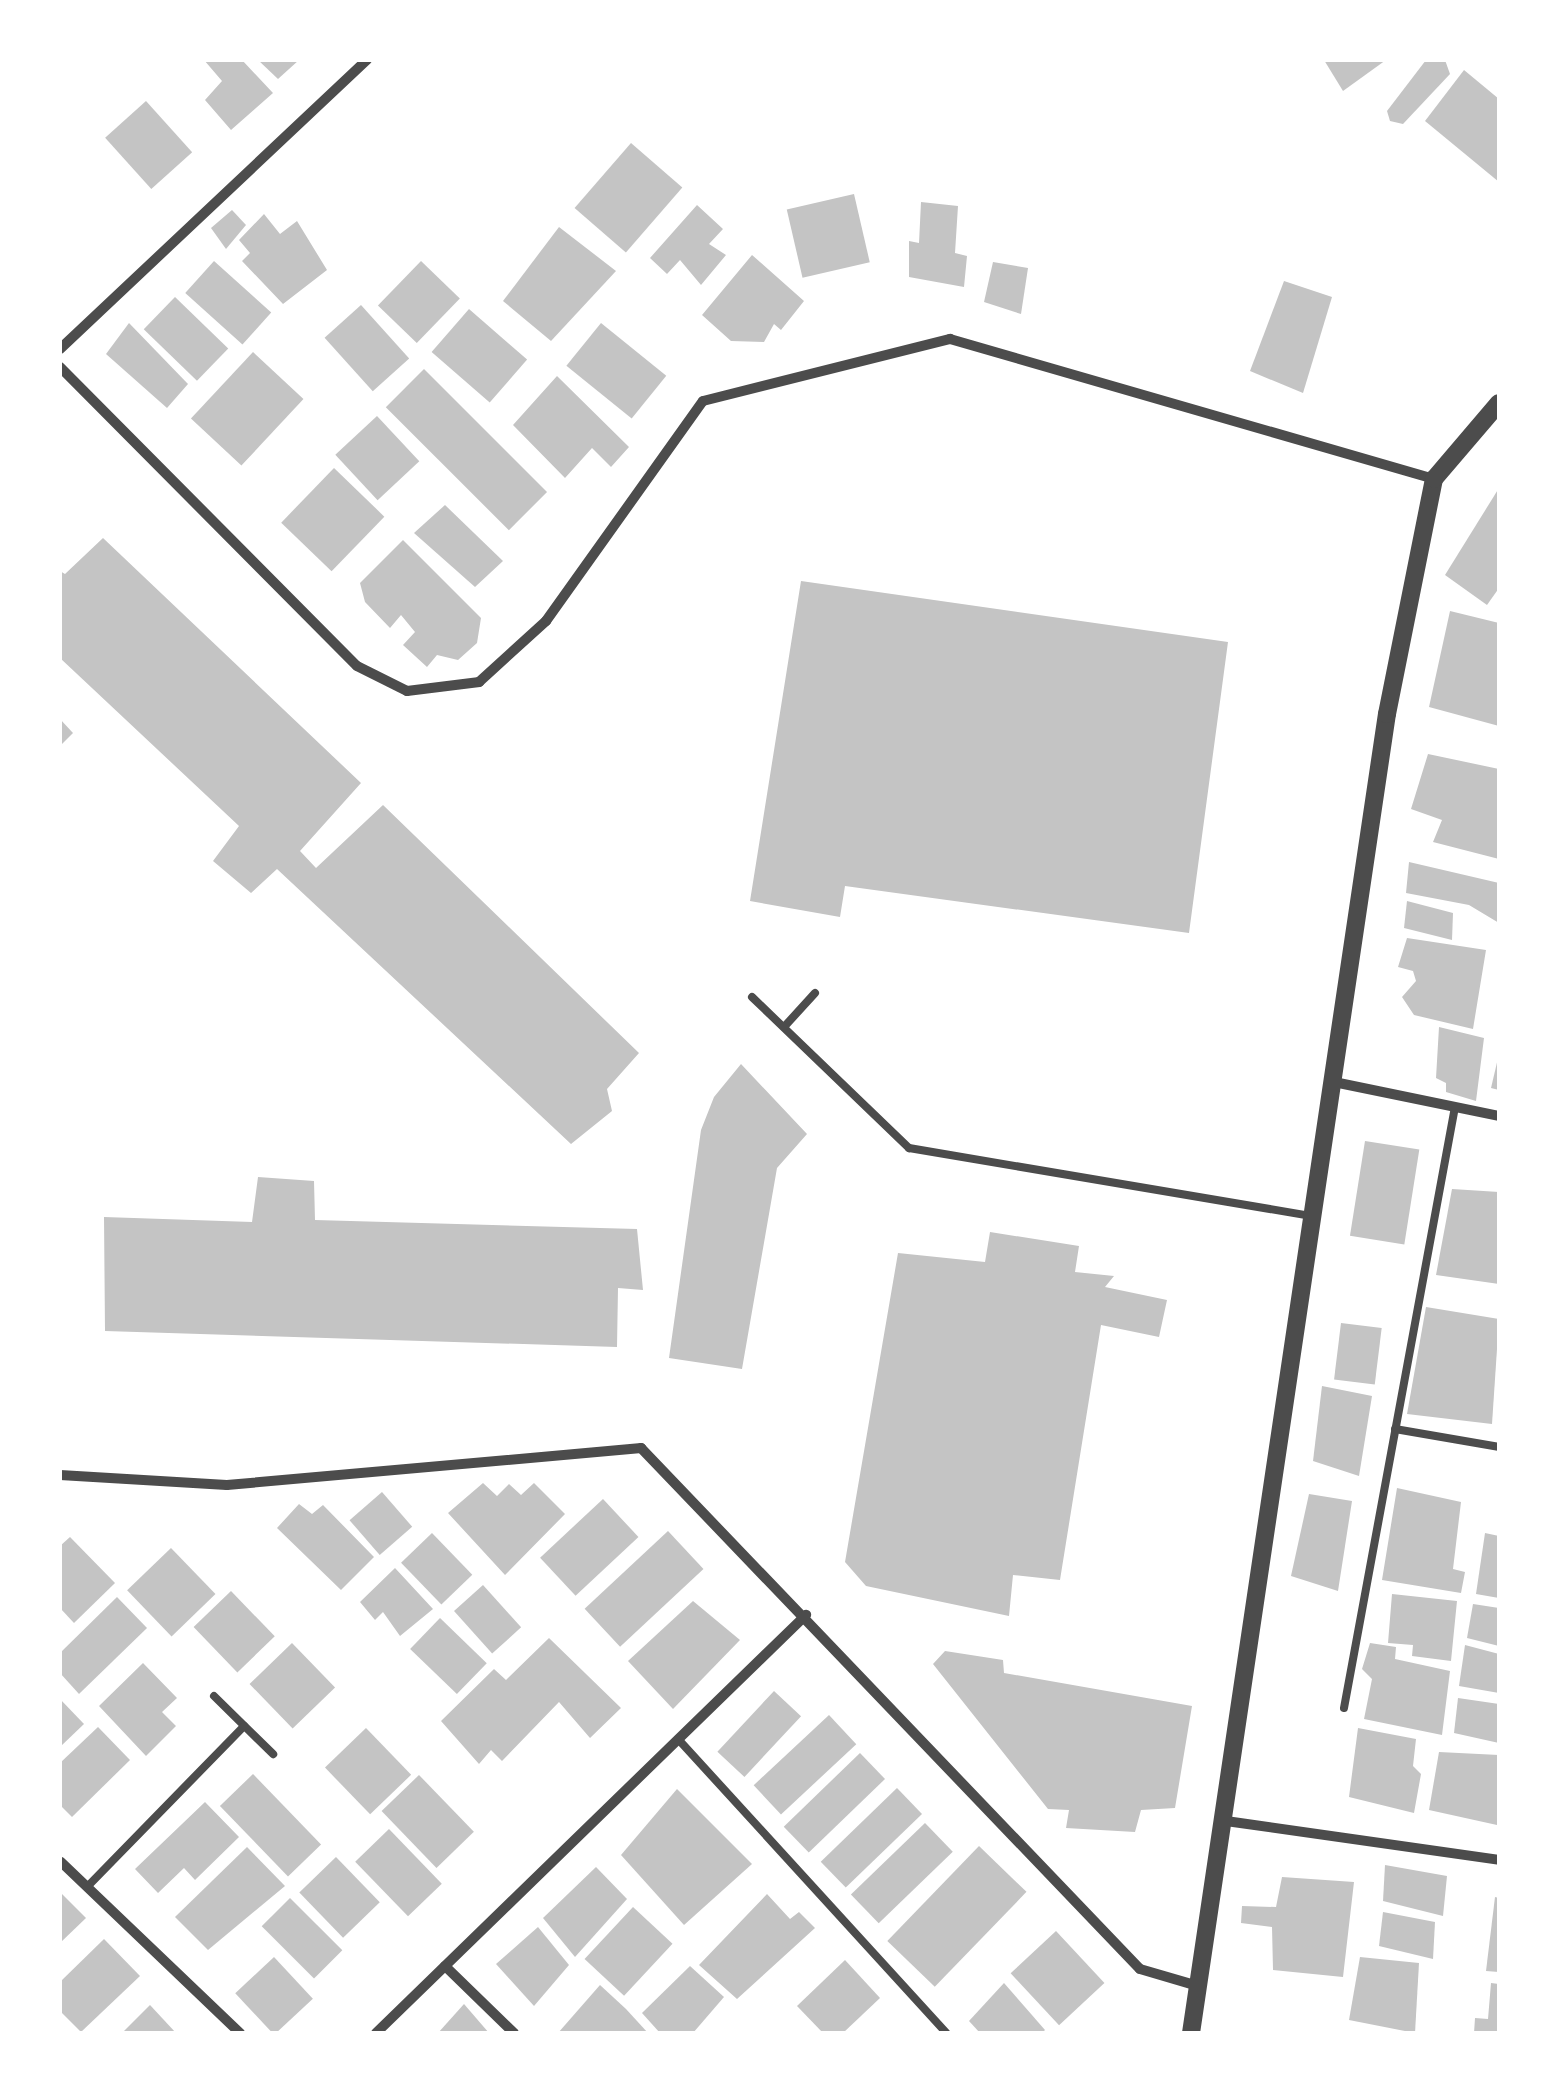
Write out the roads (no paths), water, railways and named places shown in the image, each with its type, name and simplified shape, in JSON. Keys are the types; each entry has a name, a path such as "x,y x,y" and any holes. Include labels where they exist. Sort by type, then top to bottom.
{"street":[{"path":"60,349 367,60"},
{"path":"60,367 357,666 408,691 479,682 546,621 703,401 950,339 1434,479"},
{"path":"1191,2033 1226,1821 1388,714 1434,479 1499,403"},
{"path":"1334,1082 1499,1116"},
{"path":"60,1475 246,1484 641,1448 806,1615 1140,1970 1198,1986"},
{"path":"376,2033 806,1615"},
{"path":"1226,1821 1499,1860"},
{"path":"61,1862 240,2033"},
{"path":"445,1966 514,2033"}],"lane":[{"path":"784,1027 815,993"},
{"path":"752,997 909,1148 1315,1217"},
{"path":"1344,1708 1455,1107"},
{"path":"1395,1429 1499,1446"},
{"path":"214,1696 273,1754"},
{"path":"87,1888 244,1726"},
{"path":"678,1739 946,2033"}]}
